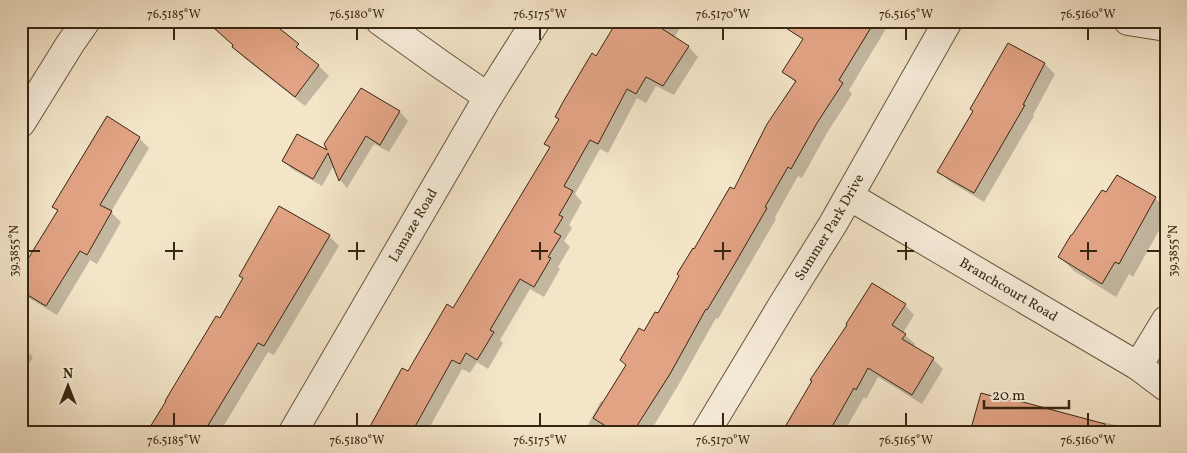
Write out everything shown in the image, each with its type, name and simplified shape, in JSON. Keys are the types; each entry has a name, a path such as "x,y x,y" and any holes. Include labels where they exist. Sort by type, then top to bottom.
{"street":[{"path":"21,123 86,21"},
{"path":"380,21 488,96"},
{"name":"Lamaze Road","path":"293,432 488,96 536,21"},
{"name":"Summer Park Drive","path":"706,432 833,224 948,21"},
{"path":"1128,21 1166,27"},
{"name":"Branchcourt Road","path":"849,196 1138,366 1166,387"},
{"path":"1138,366 1166,320"}],"building":[{"path":"206,21 270,21 299,44 296,47 319,65 295,97 232,47 233,45"},
{"path":"617,21 650,21 689,46 663,86 646,77 636,94 627,89 598,144 590,140 564,186 573,191 559,215 563,217 554,232 561,236 548,257 551,258 534,287 520,279 490,330 494,332 477,360 466,353 460,364 452,360 412,432 367,432 402,368 408,371 447,304 453,308 550,147 544,144 559,119 555,117 563,102 592,53 596,56"},
{"path":"775,21 875,21 839,80 843,83 817,123 791,169 788,167 765,207 767,208 706,309 670,374 633,432 615,432 593,418 626,365 620,360 639,328 644,331 655,312 658,313 679,276 677,274 694,249 730,187 734,189 767,124 796,81 782,72 803,39"},
{"path":"1008,43 1045,63 1023,105 1025,105 974,193 937,172 973,111 970,109"},
{"path":"361,88 400,111 380,145 366,136 339,181 328,153 313,179 282,161 297,134 327,150 324,144"},
{"path":"107,116 140,137 100,205 112,211 87,255 80,251 46,306 21,291 21,270 58,210 52,207"},
{"path":"1117,175 1156,197 1119,264 1115,262 1102,284 1058,257 1102,190 1106,192"},
{"path":"279,206 330,235 264,346 258,343 204,432 147,432 216,316 220,318 243,278 239,276"},
{"path":"872,283 906,304 892,325 906,334 902,339 934,358 912,395 868,368 856,390 854,388 829,432 782,432 812,381 810,380 847,325"},
{"path":"981,393 1007,400 1008,398 1105,424 1104,432 970,432"}]}
